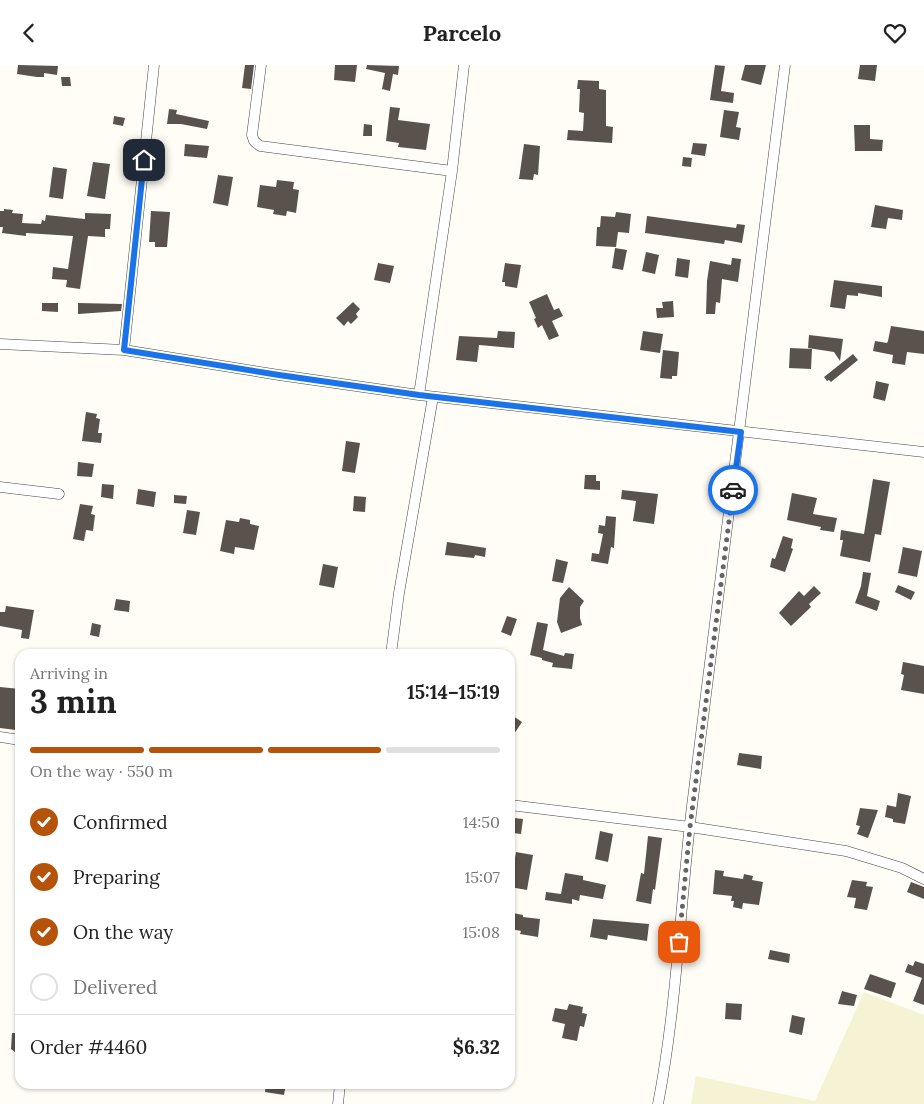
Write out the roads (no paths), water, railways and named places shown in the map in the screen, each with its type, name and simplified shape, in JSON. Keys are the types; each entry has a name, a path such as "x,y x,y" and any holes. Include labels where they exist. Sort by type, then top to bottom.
{"street":[{"path":"124,350 154,65"},
{"path":"261,65 252,135 254,141 260,146 452,171"},
{"path":"419,395 452,171 464,65"},
{"path":"658,1104 667,1056 690,827 741,432 785,65"},
{"path":"0,343 124,350 433,397 924,452"},
{"path":"392,649 399,593 433,397"},
{"path":"0,487 59,494"},
{"path":"0,737 15,739"},
{"path":"515,806 690,827 846,851 902,869 924,879"},
{"path":"338,1104 340,1089"}]}
